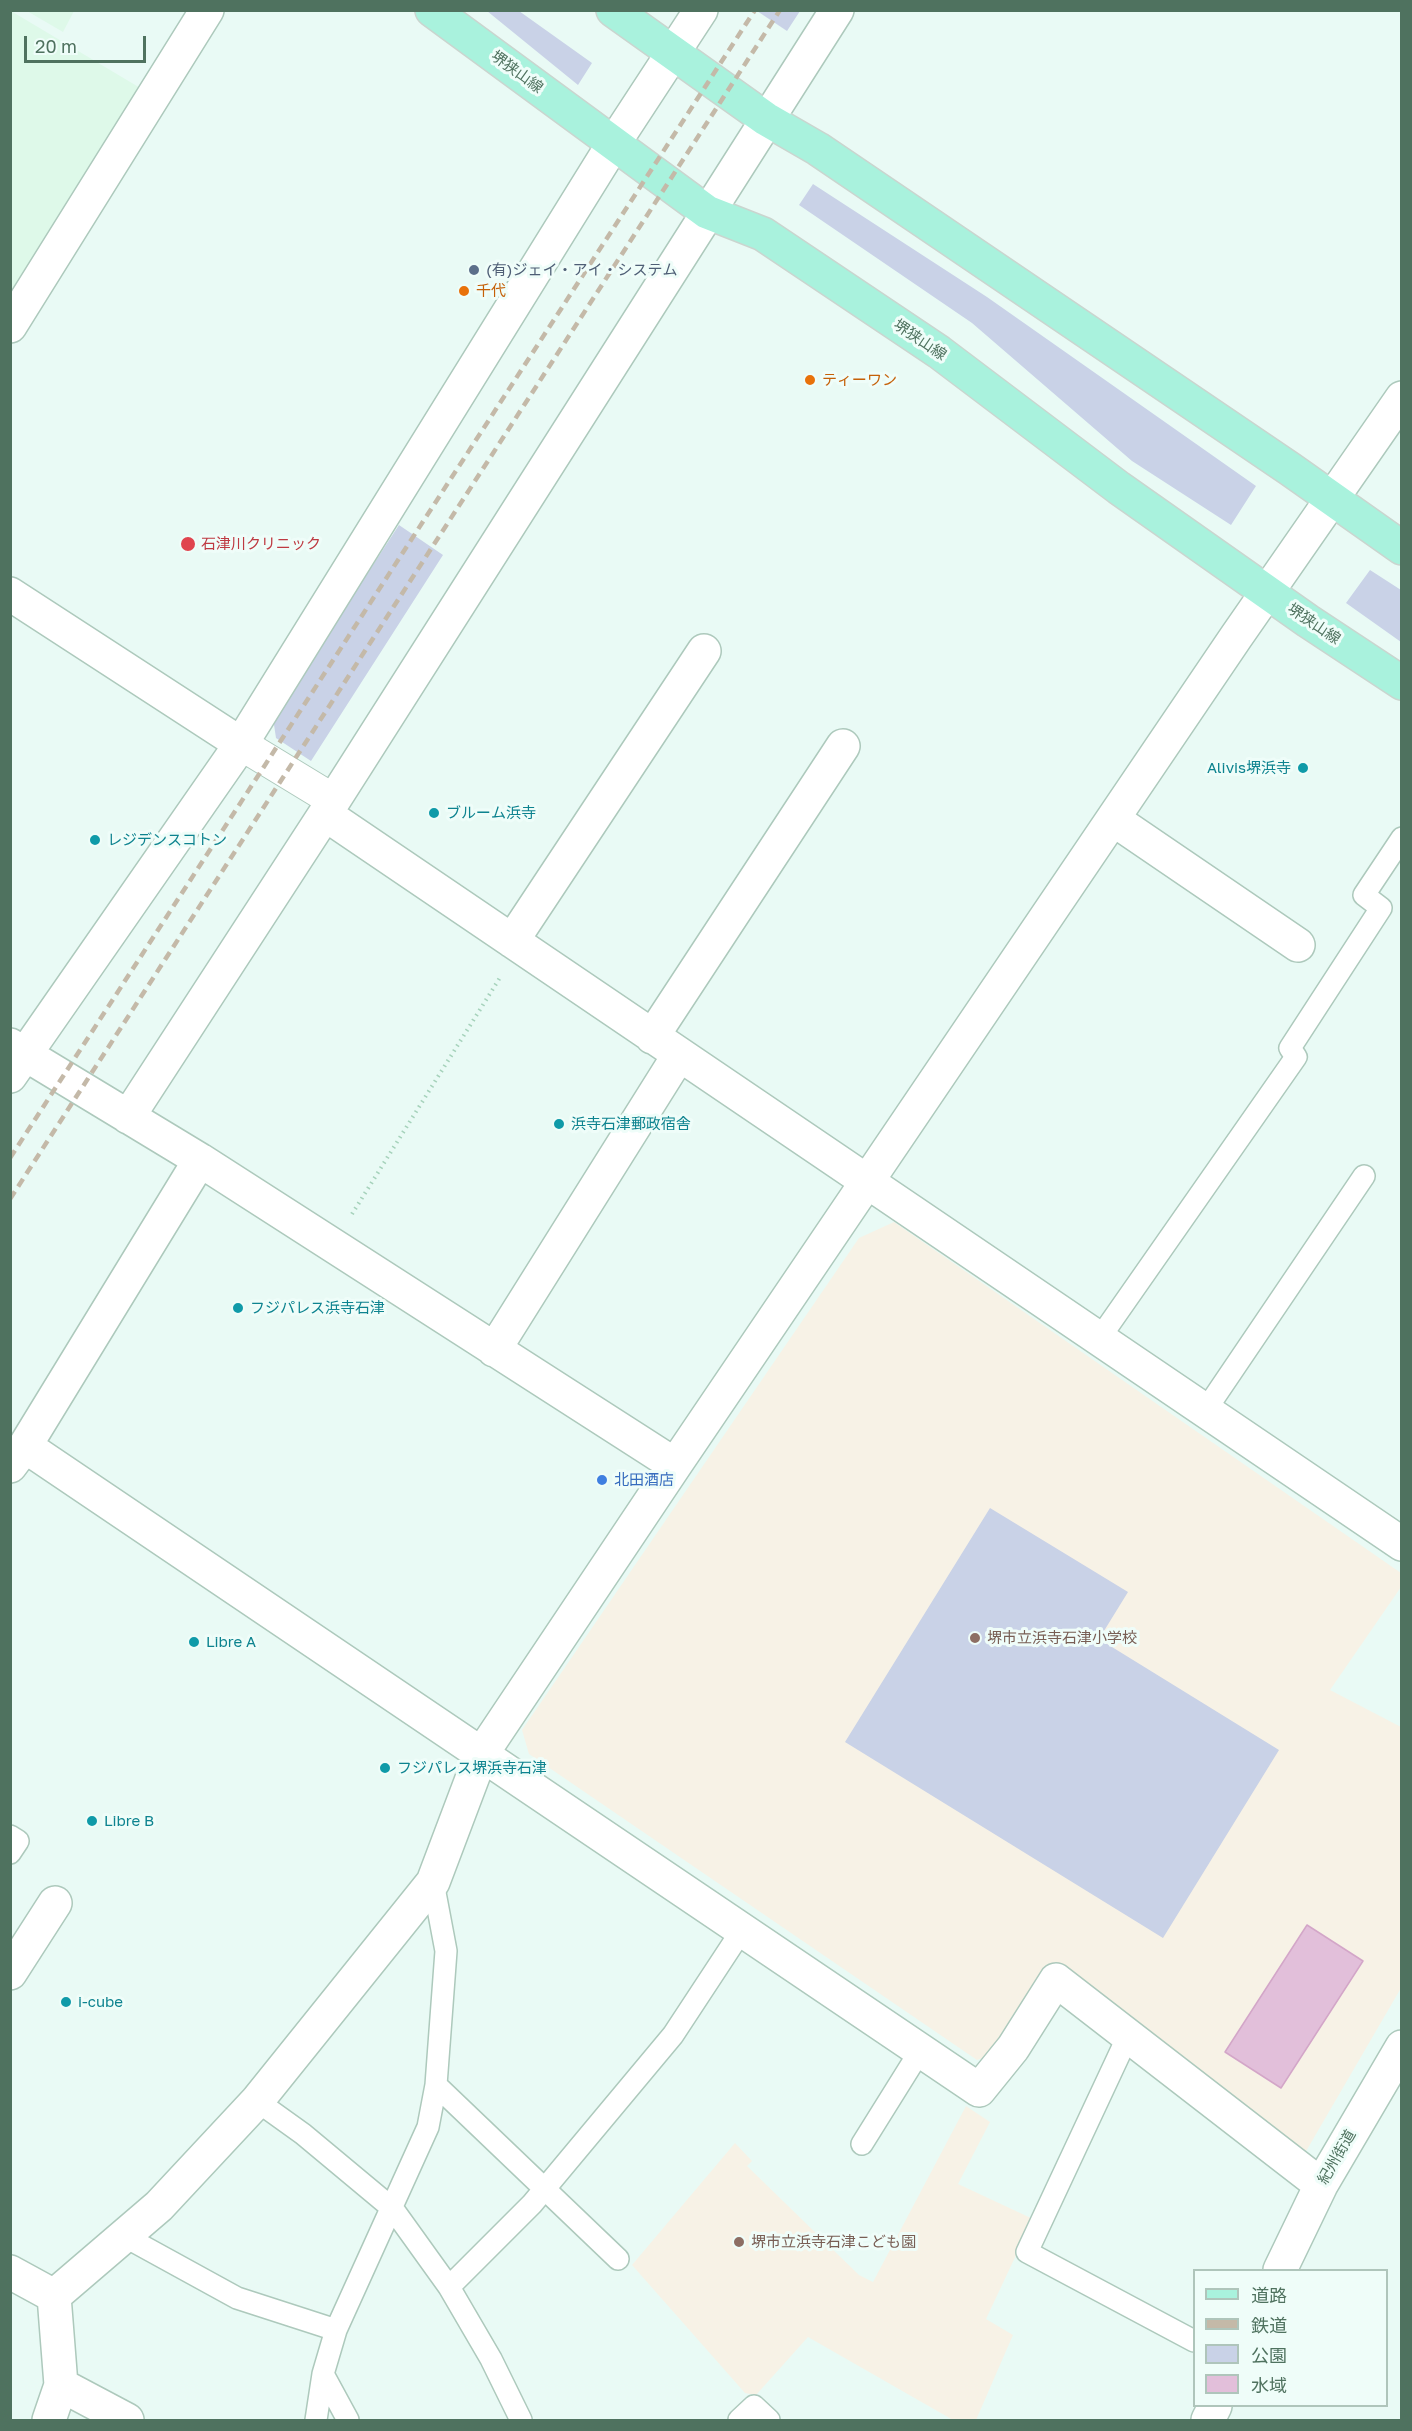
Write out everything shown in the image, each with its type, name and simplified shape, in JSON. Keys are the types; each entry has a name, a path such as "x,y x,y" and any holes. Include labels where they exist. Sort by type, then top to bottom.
{"main road":[{"name":"堺狭山線","path":"432,10 707,212 763,234 939,352 1119,488 1401,683"},
{"path":"614,10 766,119 818,149 1332,499 1401,549"}],"street":[{"path":"10,326 207,10"},
{"path":"675,1465 200,1160 128,1117 16,1058 241,744 614,143 701,10"},
{"path":"128,1117 329,807 837,10"},
{"path":"54,2296 159,2206 257,2101 433,1882 481,1755 675,1465 1401,398"},
{"path":"10,594 241,744 516,943 1401,1544"},
{"path":"516,943 704,651"},
{"path":"652,1036 843,746"},
{"path":"1113,819 1298,945"},
{"path":"494,1350 679,1055"},
{"path":"200,1160 18,1456 481,1755 979,2090 1013,2048 1056,1980 1321,2185"},
{"path":"10,1973 55,1903"},
{"name":"紀州街道","path":"1281,2269 1321,2185 1401,2047"},
{"path":"10,2272 54,2296"},
{"path":"49,2421 61,2385 54,2296"},
{"path":"61,2385 127,2421"},
{"path":"1208,2421 1215,2407"}],"lane":[{"path":"1099,1339 1296,1057 1290,1048 1381,908 1364,895 1401,838"},
{"path":"1205,1411 1364,1176"},
{"path":"10,1836 18,1841 10,1853"},
{"path":"316,2421 323,2374 336,2330 393,2209 428,2127 436,2085 446,1951 433,1882"},
{"path":"449,2288 532,2204 673,2035 742,1930"},
{"path":"1128,2036 1028,2252 1193,2340"},
{"path":"862,2144 920,2051"},
{"path":"436,2085 618,2259"},
{"path":"257,2101 303,2134 393,2209 449,2288 491,2359 521,2421"},
{"path":"124,2236 237,2298 336,2330"},
{"path":"323,2374 348,2421"},
{"path":"739,2421 754,2406 769,2421"}],"path":[{"path":"332,1245 516,943"}],"shaded area":[{"path":"11,11 147,92 11,298"},
{"path":"27,11 74,11 63,32"},
{"name":"堺市立浜寺石津小学校","path":"894,1222 1401,1573 1401,1587 1330,1690 1401,1727 1401,1988 1305,2153 1055,1965 996,2054 977,2060 529,1754 522,1730 859,1238"},
{"name":"堺市立浜寺石津こども園","path":"966,2106 990,2122 958,2184 1033,2219 986,2319 1013,2335 976,2420 953,2420 808,2337 756,2395 745,2393 632,2265 735,2143 752,2161 747,2166 859,2275 873,2282"}],"green space":[{"path":"487,11 519,11 592,63 578,85"},
{"path":"757,11 800,11 787,31"},
{"path":"813,184 987,297 1256,486 1231,525 1132,461 972,323 799,205"},
{"path":"399,525 443,555 311,761 276,738 273,718"},
{"path":"1370,570 1401,590 1401,642 1346,603"},
{"path":"990,1508 1128,1592 1099,1639 1279,1750 1163,1938 845,1742"}],"water":[{"path":"1307,1925 1363,1961 1281,2088 1225,2052"}],"railway":[{"path":"10,1158 755,10"},
{"path":"10,1199 780,10"}],"place":[{"name":"(有)ジェイ・アイ・システム","path":"474,270"},
{"name":"千代","path":"464,291"},
{"name":"ティーワン","path":"810,380"},
{"name":"石津川クリニック","path":"188,544"},
{"name":"Alivis堺浜寺","path":"1303,768"},
{"name":"ブルーム浜寺","path":"434,813"},
{"name":"レジデンスコトン","path":"95,840"},
{"name":"浜寺石津郵政宿舎","path":"559,1124"},
{"name":"フジパレス浜寺石津","path":"238,1308"},
{"name":"北田酒店","path":"602,1480"},
{"name":"堺市立浜寺石津小学校","path":"975,1638"},
{"name":"Libre A","path":"194,1642"},
{"name":"フジパレス堺浜寺石津","path":"385,1768"},
{"name":"Libre B","path":"92,1821"},
{"name":"i-cube","path":"66,2002"},
{"name":"堺市立浜寺石津こども園","path":"739,2242"}]}
